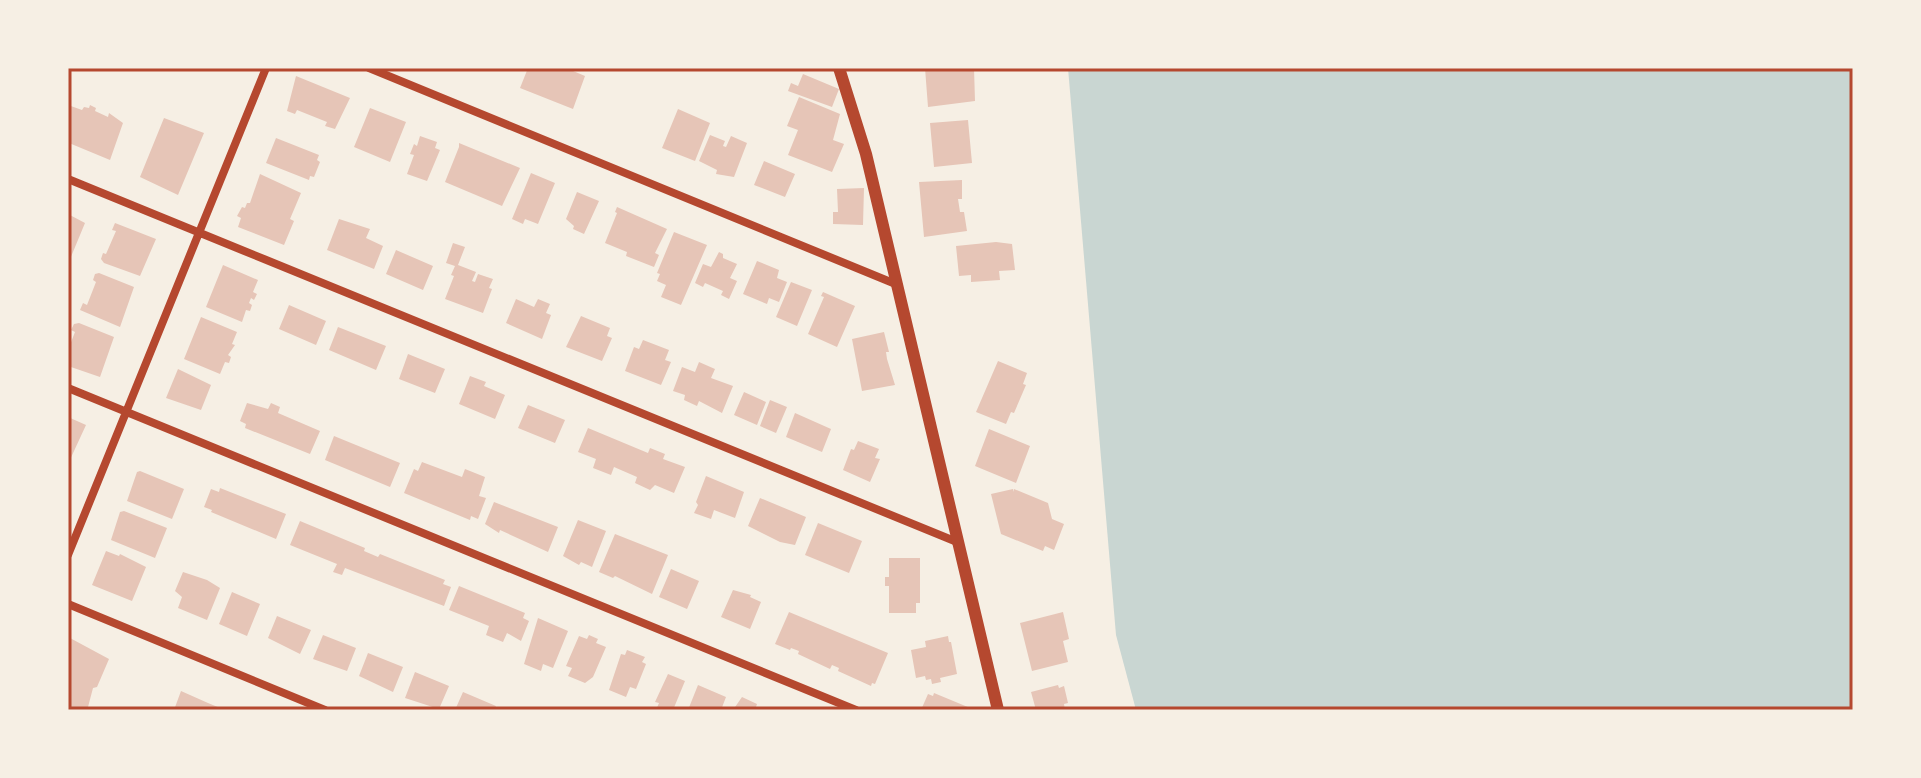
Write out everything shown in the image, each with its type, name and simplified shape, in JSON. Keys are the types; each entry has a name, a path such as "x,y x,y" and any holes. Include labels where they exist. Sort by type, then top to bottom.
{"street":[{"path":"68,555 266,68"},
{"path":"369,68 898,285"},
{"path":"839,68 866,154 998,710"},
{"path":"68,179 957,542"},
{"path":"68,388 856,710"},
{"path":"68,604 325,710"},
{"path":"295,710 298,699"}],"shaded area":[{"path":"1068,68 1853,68 1853,710 1136,710 1116,635"}],"building":[{"path":"528,68 566,68 585,76 573,109 520,88"},
{"path":"925,68 974,68 975,101 928,107"},
{"path":"803,74 839,89 832,107 788,91 791,83 798,86"},
{"path":"296,76 350,98 335,129 325,126 327,122 297,110 295,114 287,111"},
{"path":"799,97 840,114 833,140 844,144 832,172 788,155 798,130 787,126"},
{"path":"68,105 82,110 90,105 96,108 95,111 108,117 109,113 123,123 110,160 69,143"},
{"path":"370,108 406,122 390,162 354,147"},
{"path":"678,109 710,123 695,161 662,148"},
{"path":"164,118 204,133 178,195 140,177"},
{"path":"968,120 972,163 934,167 930,123"},
{"path":"710,135 725,141 723,146 726,147 731,136 747,143 734,177 716,174 717,170 699,161"},
{"path":"420,136 437,142 435,148 440,150 427,181 407,174 414,155 410,154"},
{"path":"276,138 319,155 317,160 320,162 314,177 310,176 309,180 266,163"},
{"path":"459,143 520,168 502,206 445,182"},
{"path":"764,161 795,174 785,197 754,185"},
{"path":"531,173 555,183 538,224 525,219 523,224 512,219"},
{"path":"260,174 301,193 284,245 238,227 241,218 237,216 242,207 250,203"},
{"path":"962,180 962,199 958,199 967,231 924,237 919,182"},
{"path":"864,188 863,225 833,224 833,212 838,212 837,189"},
{"path":"577,192 599,201 584,234 573,229 574,226 566,219"},
{"path":"617,207 667,229 655,253 659,255 654,267 626,256 627,252 605,243"},
{"path":"68,214 85,223 68,264"},
{"path":"339,219 370,229 366,238 383,246 374,269 327,250"},
{"path":"115,223 156,239 140,276 104,263 101,259 116,231 112,230"},
{"path":"674,232 707,245 681,305 661,297 666,285 657,281 660,274 657,273"},
{"path":"996,242 1012,244 1015,270 999,271 1000,280 971,282 971,275 959,276 956,246"},
{"path":"453,243 465,247 458,265 476,272 472,281 475,282 478,274 493,279 483,313 445,299 454,276 451,275 455,266 446,263"},
{"path":"396,250 433,266 423,290 386,274"},
{"path":"719,252 723,258 737,264 730,278 737,281 729,299 721,295 723,291 705,283 703,287 695,283 703,264 711,267"},
{"path":"757,261 779,270 777,278 787,282 779,302 769,298 767,304 743,294"},
{"path":"223,265 258,280 253,292 257,294 254,300 251,298 250,311 246,310 242,322 206,307"},
{"path":"95,274 134,287 120,327 80,310 83,303 87,305 96,282 93,280"},
{"path":"791,282 812,290 797,326 776,317"},
{"path":"823,292 855,306 837,347 808,334 824,297 821,296"},
{"path":"516,299 534,307 538,299 550,304 546,313 551,315 542,339 506,323"},
{"path":"289,305 326,321 316,345 279,329"},
{"path":"581,316 610,328 607,336 612,338 602,361 566,347"},
{"path":"201,317 237,332 232,344 235,345 228,355 231,357 229,363 225,362 220,374 184,359"},
{"path":"79,323 114,337 100,377 68,366 68,350 75,332 71,330 74,324"},
{"path":"338,327 386,346 376,370 329,350"},
{"path":"884,332 889,352 886,352 887,359 895,385 862,391 852,339"},
{"path":"643,340 669,350 665,360 671,362 661,385 625,371 634,347 639,349"},
{"path":"408,354 445,369 435,393 399,379"},
{"path":"998,361 1027,373 1023,384 1026,385 1006,424 976,412"},
{"path":"699,362 715,369 711,378 733,386 722,413 699,401 697,406 684,400 685,395 673,391 682,367 695,372"},
{"path":"178,369 211,385 201,410 166,398"},
{"path":"470,376 505,395 495,419 459,404"},
{"path":"744,392 766,402 757,425 734,415"},
{"path":"770,400 787,407 776,433 760,426"},
{"path":"247,403 268,409 271,403 280,407 278,413 320,431 310,454 245,428 246,424 240,421"},
{"path":"528,405 565,420 555,443 518,428"},
{"path":"795,413 831,429 822,452 786,437"},
{"path":"68,417 86,425 68,464"},
{"path":"588,428 648,453 650,448 665,454 663,459 685,467 674,493 655,485 650,490 635,483 637,477 614,467 611,475 593,468 596,459 578,452"},
{"path":"989,429 1030,446 1016,483 975,466"},
{"path":"334,436 400,463 390,487 325,460"},
{"path":"858,441 879,449 875,458 880,459 870,482 843,470 851,449 854,450"},
{"path":"422,462 462,477 465,469 485,477 479,496 486,498 478,519 471,516 470,520 404,493 414,469 418,471"},
{"path":"140,471 184,489 172,519 127,501"},
{"path":"706,476 744,492 735,518 714,510 711,519 694,513"},
{"path":"220,488 286,514 276,539 204,507 211,489 219,492"},
{"path":"1013,489 1013,492 1014,489 1048,503 1052,519 1064,524 1054,550 1045,546 1043,551 1001,534 991,494"},
{"path":"760,498 806,517 795,545 780,542 748,526"},
{"path":"494,502 558,527 548,552 500,530 499,533 485,524"},
{"path":"120,512 167,528 155,558 111,540"},
{"path":"578,520 606,531 592,567 581,562 579,565 563,556"},
{"path":"300,521 365,548 364,551 378,557 380,554 445,580 443,584 451,587 444,606 345,568 342,575 333,572 337,564 290,545"},
{"path":"818,523 862,541 849,573 805,555"},
{"path":"615,534 668,555 652,594 615,576 613,578 599,572"},
{"path":"106,551 120,554 146,567 132,601 92,585"},
{"path":"889,558 920,558 920,603 916,603 916,613 889,613 889,586 885,586 885,577 889,577"},
{"path":"671,569 699,581 687,609 659,597"},
{"path":"183,572 220,588 207,620 178,608 182,597 175,591"},
{"path":"459,586 525,613 523,618 529,621 521,641 507,633 503,642 486,635 489,626 449,610"},
{"path":"733,590 751,595 761,602 750,629 721,617"},
{"path":"232,592 260,604 247,636 219,624"},
{"path":"789,612 888,653 875,684 871,686 838,671 839,668 832,665 830,669 798,654 799,651 775,644"},
{"path":"1063,612 1069,639 1063,641 1068,662 1032,671 1020,623"},
{"path":"277,616 311,630 300,654 268,638"},
{"path":"538,618 568,631 553,668 543,664 541,671 524,664"},
{"path":"323,635 356,648 347,671 313,659"},
{"path":"589,635 598,639 596,643 606,647 593,677 585,683 568,676 572,668 566,666 579,636 587,639"},
{"path":"948,636 957,674 940,678 941,682 932,684 931,679 926,680 925,676 916,678 911,650 926,647 925,641"},
{"path":"70,638 109,659 84,710 68,707"},
{"path":"627,650 645,657 642,662 646,664 636,689 630,687 626,697 609,690 621,654 625,655"},
{"path":"368,653 403,667 393,692 359,676"},
{"path":"415,672 449,686 439,709 405,698"},
{"path":"668,674 685,681 673,710 656,710 659,703 655,702"},
{"path":"698,685 726,697 721,710 688,710"},
{"path":"1058,685 1059,688 1064,686 1068,703 1064,704 1065,710 1036,710 1031,692"},
{"path":"181,691 208,703 225,710 174,710"},
{"path":"463,692 496,706 494,710 455,710"},
{"path":"934,693 975,710 921,710 928,694 933,696"},
{"path":"742,697 757,704 755,710 733,710"}]}
